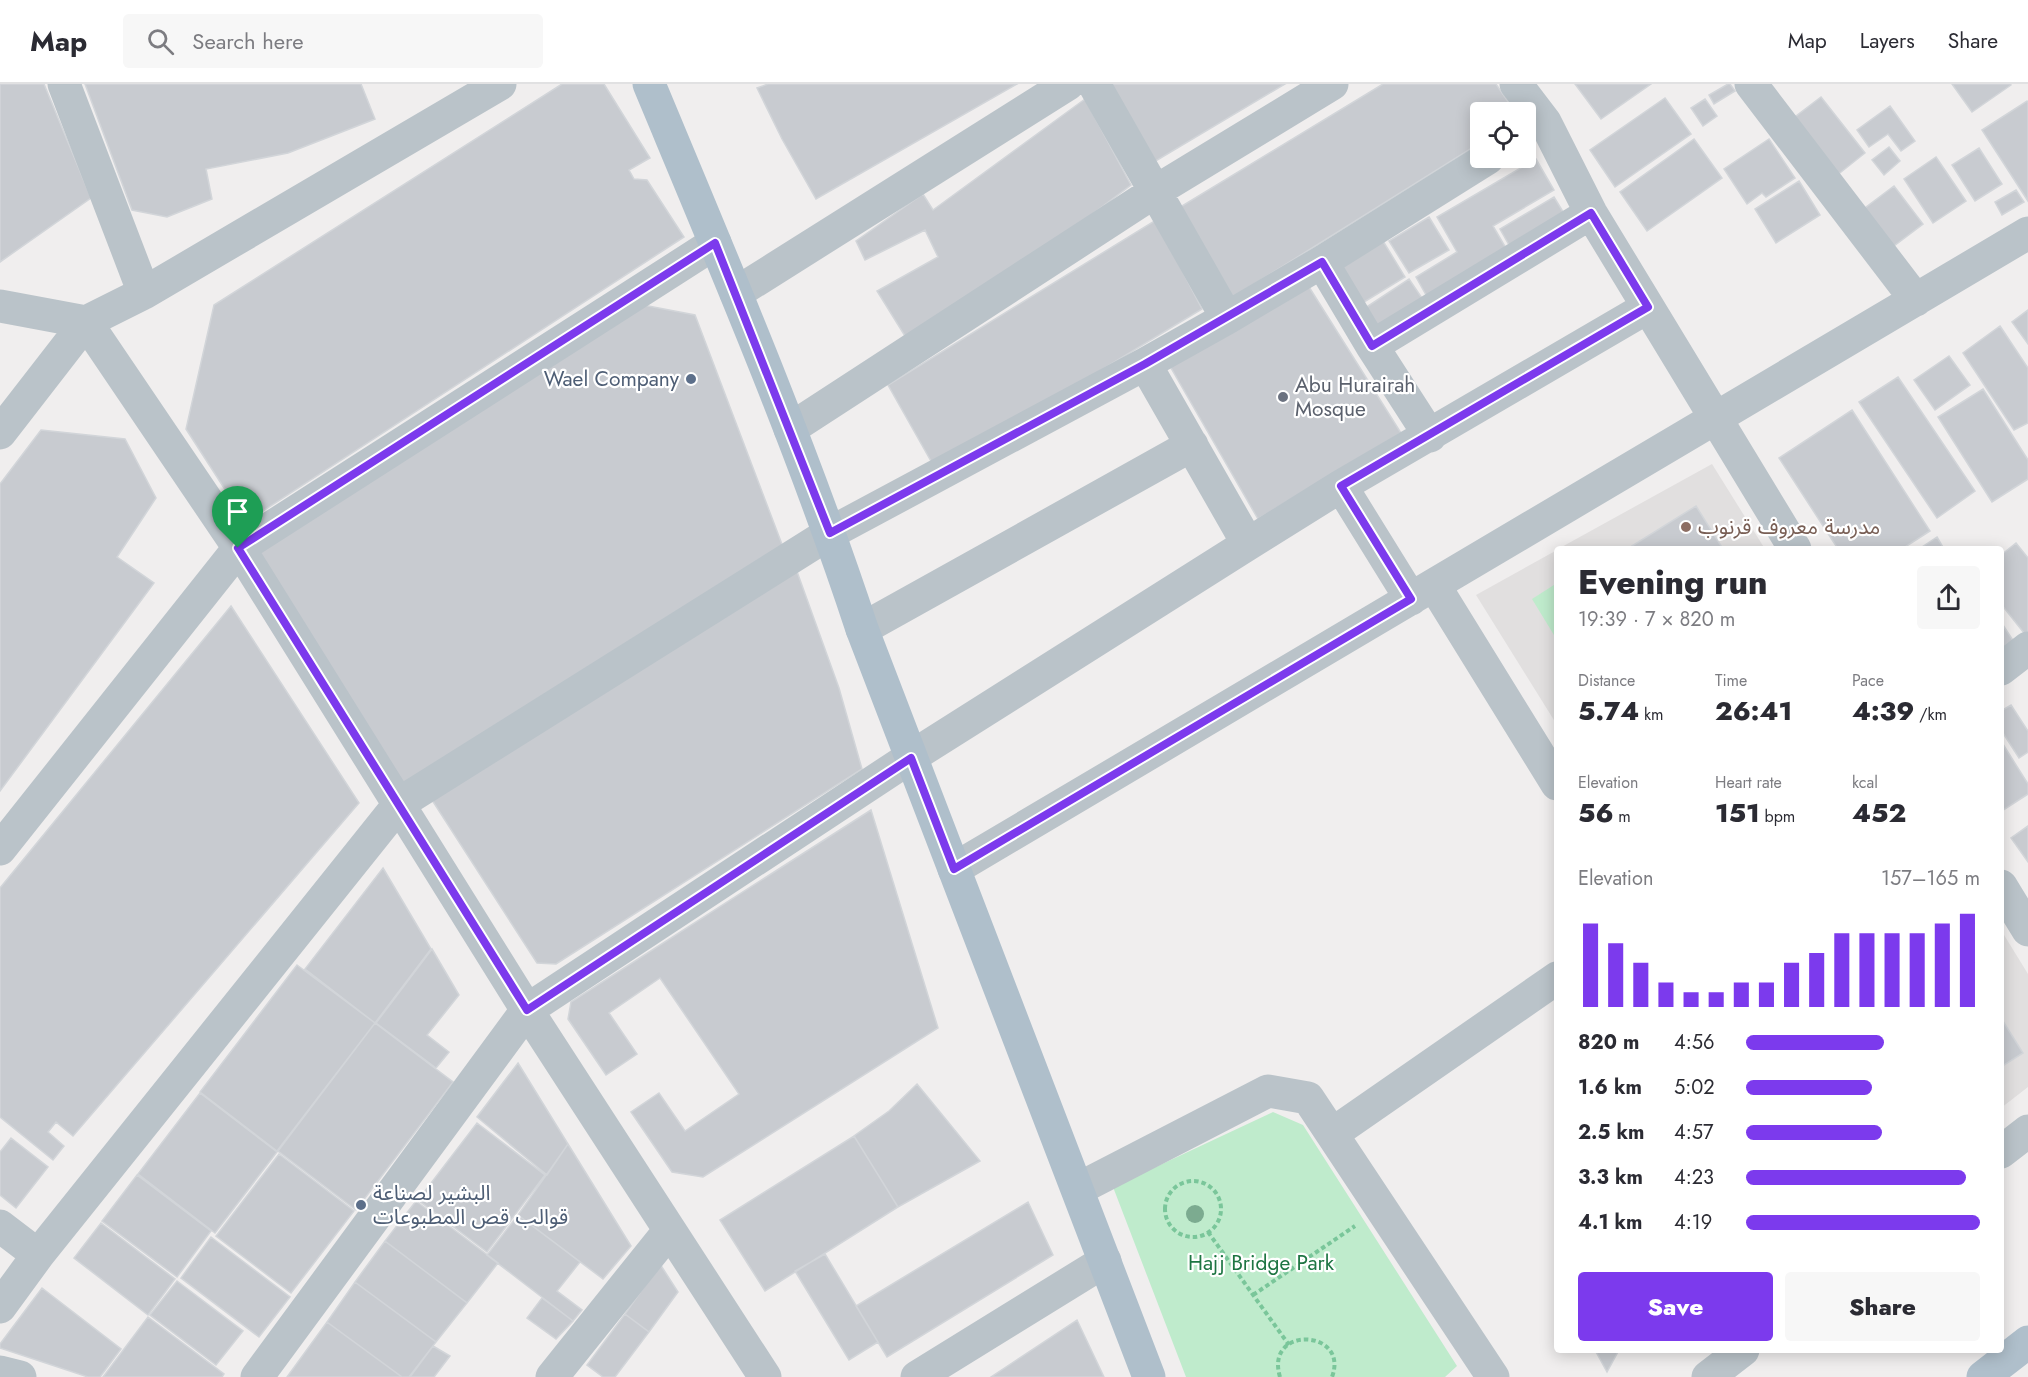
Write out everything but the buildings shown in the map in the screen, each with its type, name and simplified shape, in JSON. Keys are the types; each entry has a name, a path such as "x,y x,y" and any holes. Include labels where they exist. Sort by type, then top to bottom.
{"main road":[{"path":"648,84 736,293 790,429 830,533 862,629 1149,1377"},
{"path":"1983,1377 2028,1342"}],"street":[{"path":"64,84 144,293"},
{"path":"0,434 86,322 144,293 500,84"},
{"path":"736,293 1068,84"},
{"path":"1095,84 1227,318"},
{"path":"790,429 1156,191 1332,84"},
{"path":"1516,84 1524,102"},
{"path":"1751,84 1916,300"},
{"path":"1536,130 1591,213 1793,546"},
{"path":"0,1307 38,1255 400,803 830,533 1227,318 1322,262 1472,168"},
{"path":"1372,346 1591,213"},
{"path":"954,869 2028,233"},
{"path":"0,849 238,548 715,243"},
{"path":"1322,262 1372,346 1430,436"},
{"path":"0,306 86,322 238,548 400,803 527,1010 765,1377"},
{"path":"257,1377 527,1010 911,758 1248,544 1341,486 1648,307"},
{"path":"1145,364 1248,544"},
{"path":"862,629 1192,446"},
{"path":"1341,486 1422,592 1554,780"},
{"path":"2004,667 2028,648"},
{"path":"2004,891 2028,930"},
{"path":"1332,1134 1554,980"},
{"path":"1077,1189 1268,1091 1308,1098 1493,1377"},
{"path":"2004,1150 2028,1131"},
{"path":"0,1226 38,1255"},
{"path":"552,1377 669,1231"},
{"path":"917,1377 1105,1261"},
{"path":"1708,1377 1739,1353"},
{"path":"0,1372 20,1377"}],"path":[{"path":"1197,1181 1213,1189 1218,1196 1221,1214 1218,1223 1208,1232 1195,1237 1186,1236 1170,1226 1165,1208 1167,1198 1179,1184 1197,1181"},
{"path":"1253,1295 1381,1208"},
{"path":"1208,1232 1289,1345"},
{"path":"1280,1377 1278,1365 1280,1356 1289,1345 1301,1339 1319,1341 1332,1354 1334,1363 1332,1377"}],"shaded area":[{"path":"1712,464 1763,546 1563,546"},
{"path":"1554,552 1554,720 1476,595"},
{"path":"2004,935 2028,974 2028,1087 2004,1106"}],"green space":[{"path":"1554,585 1554,635 1532,599"},
{"name":"Hajj Bridge Park","path":"1273,1112 1303,1125 1457,1366 1445,1377 1186,1377 1113,1187"}],"place":[{"name":"Wael Company","path":"691,379"},
{"name":"Abu Hurairah Mosque","path":"1283,397"},
{"name":"مدرسة معروف قرنوب","path":"1686,527"},
{"name":"البشير لصناعة قوالب قص المطبوعات","path":"361,1205"}],"route":[{"path":"1591,213 1648,307 1341,486 1411,599 954,869 911,758 527,1010 400,803 238,548 715,243 830,533 1145,364 1322,262 1372,346 1591,213"}]}
